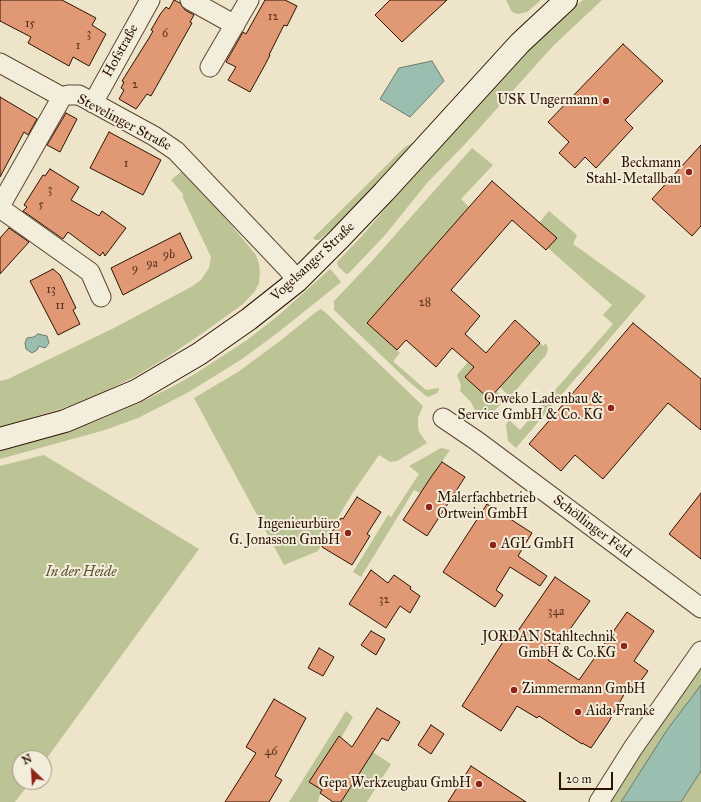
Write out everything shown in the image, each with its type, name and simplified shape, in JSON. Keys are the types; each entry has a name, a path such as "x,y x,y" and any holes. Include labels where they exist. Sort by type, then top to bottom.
{"main road":[{"name":"Vogelsanger Straße","path":"0,439 65,421 136,391 199,354 249,319 297,281 384,192 520,43 566,0"}],"street":[{"name":"Hofstraße","path":"93,103 150,0"},
{"path":"190,0 235,25"},
{"path":"210,67 249,0"},
{"name":"Stevelinger Straße","path":"0,64 62,97 68,95 78,95 154,136 176,151 288,269 297,281"},
{"path":"62,97 0,207 90,272 101,297"},
{"name":"Schöllinger Feld","path":"443,418 482,445 701,608"},
{"path":"600,802 632,748 701,651"}],"green space":[{"path":"506,0 541,0 527,12 518,14 512,12"},
{"path":"583,0 602,0 553,46 466,143 427,183 385,235 349,273 346,274 338,266 337,262 361,237 509,69 560,19"},
{"path":"416,141 415,145 335,226 319,240 315,240 313,238 405,147"},
{"path":"472,148 493,165 461,199 469,207 367,323 400,353 394,362 426,390 439,388 437,393 429,397 407,380 334,310 334,301 373,260"},
{"path":"182,171 208,197 256,255 260,272 259,283 255,291 243,304 207,330 166,358 136,376 106,391 64,408 0,427 0,381 8,379 114,328 191,287 201,280 209,268 211,257 183,198 183,194 171,180"},
{"path":"549,211 577,235 573,244 646,296 516,448 508,441 506,425 509,420 520,430 613,324 603,315 612,305 548,248 539,223"},
{"path":"330,269 341,282 280,331 242,359 189,392 138,418 105,430 0,459 0,451 94,422 172,387 247,340 279,315"},
{"path":"321,309 423,406 418,418 418,426 419,432 427,443 397,461 390,462 379,455 352,494 318,551 284,565 194,398 238,372"},
{"path":"540,343 543,346 546,343 548,349 546,355 510,397 500,387"},
{"path":"468,362 474,367 465,377 489,399 496,391 505,399 490,415 484,418 479,419 471,402 460,391 461,385 457,375"},
{"path":"441,448 450,450 420,493 414,490 361,577 353,572 388,515 391,517 419,474 409,466"},
{"name":"In der Heide","path":"44,455 199,549 52,751 12,750 12,790 24,790 15,802 0,802 0,466"},
{"path":"701,669 701,802 609,802 657,730"},
{"path":"346,711 353,717 341,738 338,737 309,782 322,790 318,802 289,802"},
{"path":"363,746 391,764 367,802 341,802 369,759"}],"shaded area":[{"path":"432,61 444,81 410,117 380,99 399,68"},
{"path":"38,334 47,336 49,343 45,348 39,346 37,350 32,353 26,349 25,343 27,338 34,337"},
{"path":"701,685 701,771 681,802 621,802 667,730"}],"building":[{"path":"0,0 62,0 96,18 92,25 106,34 89,66 73,57 69,66 28,43 31,37 0,21"},
{"path":"174,0 180,3 185,10 194,15 190,22 192,23 151,96 147,94 136,109 119,99 124,90 121,88 124,82 122,81 149,38 153,31 151,30 161,13 166,7 169,9"},
{"path":"265,0 285,0 297,6 287,26 284,25 250,92 228,80 236,67 226,62 243,32 246,34"},
{"path":"390,0 447,0 402,42 375,15"},
{"name":"USK Ungermann","path":"623,44 663,81 625,120 633,128 596,168 585,157 575,168 559,153 569,142 548,122"},
{"path":"0,97 37,119 28,135 24,132 0,177"},
{"path":"66,113 77,119 60,152 47,145"},
{"path":"109,132 161,160 143,195 90,168"},
{"name":"Beckmann Stahl-Metallbau","path":"701,145 701,226 692,236 652,199"},
{"path":"50,169 79,187 71,200 99,216 102,211 126,228 105,256 103,252 100,256 68,232 63,239 23,211 27,207 24,205 43,175 45,176"},
{"path":"492,181 557,238 546,250 512,220 451,290 480,316 465,334 486,353 515,320 540,343 489,399 465,377 474,367 452,348 436,367 406,340 397,350 367,323"},
{"path":"9,228 29,242 0,274 0,238"},
{"path":"180,233 192,258 123,295 111,268"},
{"path":"53,269 60,275 76,308 73,310 80,324 58,335 30,281"},
{"name":"Orweko Ladenbau & Service GmbH & Co. KG","path":"633,323 701,379 701,430 668,403 603,479 575,455 561,471 529,444"},
{"name":"Malerfachbetrieb Ortwein GmbH","path":"442,462 465,477 427,536 403,520"},
{"path":"701,493 701,559 669,534"},
{"name":"Ingenieurbüro G. Jonasson GmbH","path":"357,497 381,512 367,534 370,536 352,565 322,547"},
{"name":"AGL GmbH","path":"487,504 532,533 518,556 547,576 540,586 510,567 496,590 503,595 495,607 443,572"},
{"path":"371,570 388,583 394,575 411,587 410,589 420,596 410,613 400,606 386,628 349,604"},
{"path":"555,577 590,601 548,660 579,680 627,612 654,631 634,661 648,671 631,694 626,691 608,723 591,748 582,744 539,716 537,718 517,706 501,731 462,706 508,634 513,638"},
{"path":"371,631 385,639 376,655 361,645"},
{"path":"319,648 334,657 323,676 308,668"},
{"path":"274,699 306,718 275,776 282,780 269,802 225,802 256,753 246,747"},
{"path":"377,708 400,722 388,741 382,738 341,802 333,802 320,793 322,790 309,782 339,736 352,747"},
{"path":"431,725 444,734 431,754 418,745"},
{"name":"Gepa Werkzeugbau GmbH","path":"471,766 526,802 448,802"}],"place":[{"name":"USK Ungermann","path":"606,101"},
{"name":"Beckmann Stahl-Metallbau","path":"689,172"},
{"name":"Orweko Ladenbau & Service GmbH & Co. KG","path":"611,408"},
{"name":"Malerfachbetrieb Ortwein GmbH","path":"429,507"},
{"name":"Ingenieurbüro G. Jonasson GmbH","path":"348,533"},
{"name":"AGL GmbH","path":"493,545"},
{"name":"JORDAN Stahltechnik GmbH & Co.KG","path":"624,646"},
{"name":"Zimmermann GmbH","path":"514,690"},
{"name":"Aida Franke","path":"578,712"},
{"name":"Gepa Werkzeugbau GmbH","path":"479,784"}]}
